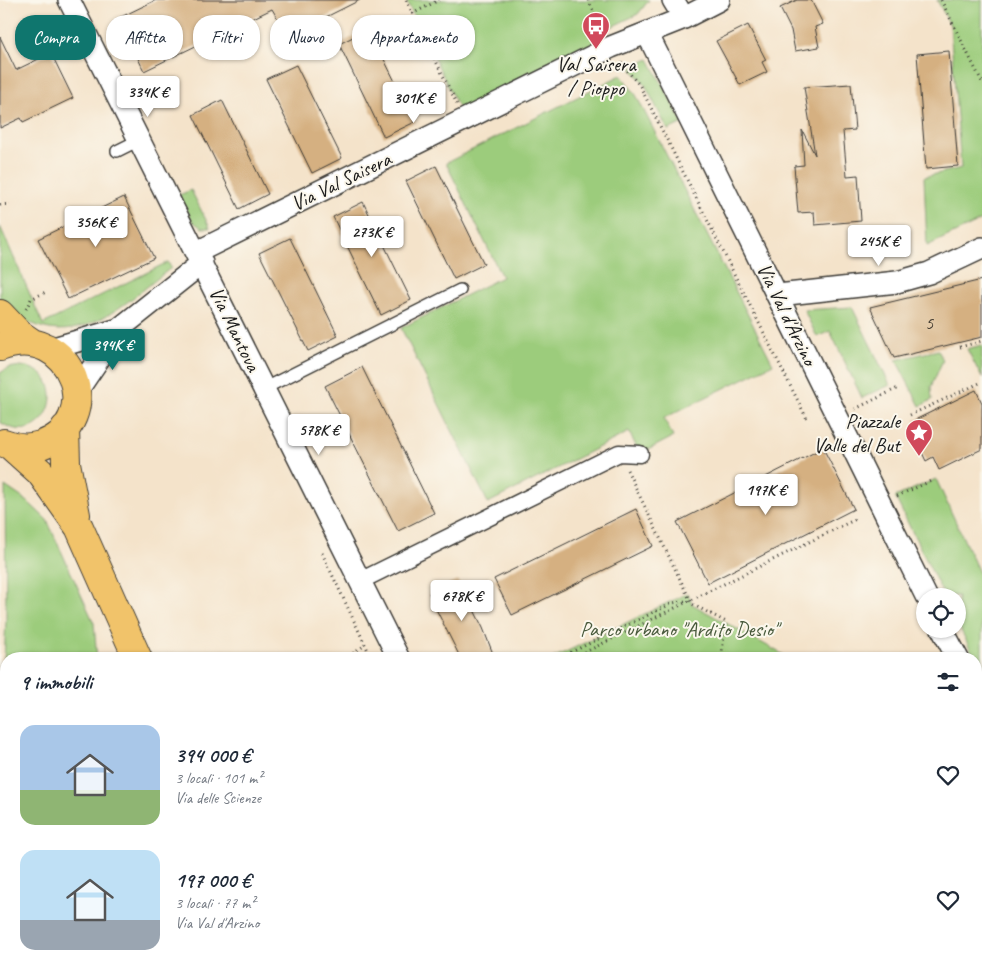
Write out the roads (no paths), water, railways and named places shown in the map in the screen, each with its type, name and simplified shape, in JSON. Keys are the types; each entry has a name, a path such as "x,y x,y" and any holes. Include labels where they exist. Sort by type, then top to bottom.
{"main road":[{"path":"0,314 18,333 64,360 72,373 77,391 75,408 65,428 53,439 33,447 5,444"},
{"path":"0,347 18,342 41,346"},
{"path":"65,428 66,463 79,527"},
{"path":"5,444 40,472 79,527 135,652"}],"street":[{"name":"Via Mantova","path":"69,0 200,258 396,652"},
{"name":"Via Val Saisera","path":"119,330 200,258 490,106 612,47 647,33 678,9 719,0"},
{"name":"Via Val d'Arzino","path":"647,33 778,295 879,506 922,588"},
{"path":"778,295 897,282 937,269 982,248"},
{"path":"41,346 119,330"},
{"path":"77,391 119,330"},
{"path":"360,581 619,453 640,454"},
{"path":"947,638 954,652"}],"lane":[{"path":"117,151 139,140"},
{"path":"265,388 460,290"}],"place":[{"name":"Val Saisera / Pioppo","path":"596,50"},
{"name":"Piazzale Valle del But","path":"919,457"}],"park label":[{"name":"Parco urbano \"Ardito Desio\"","path":"679,629"}]}
